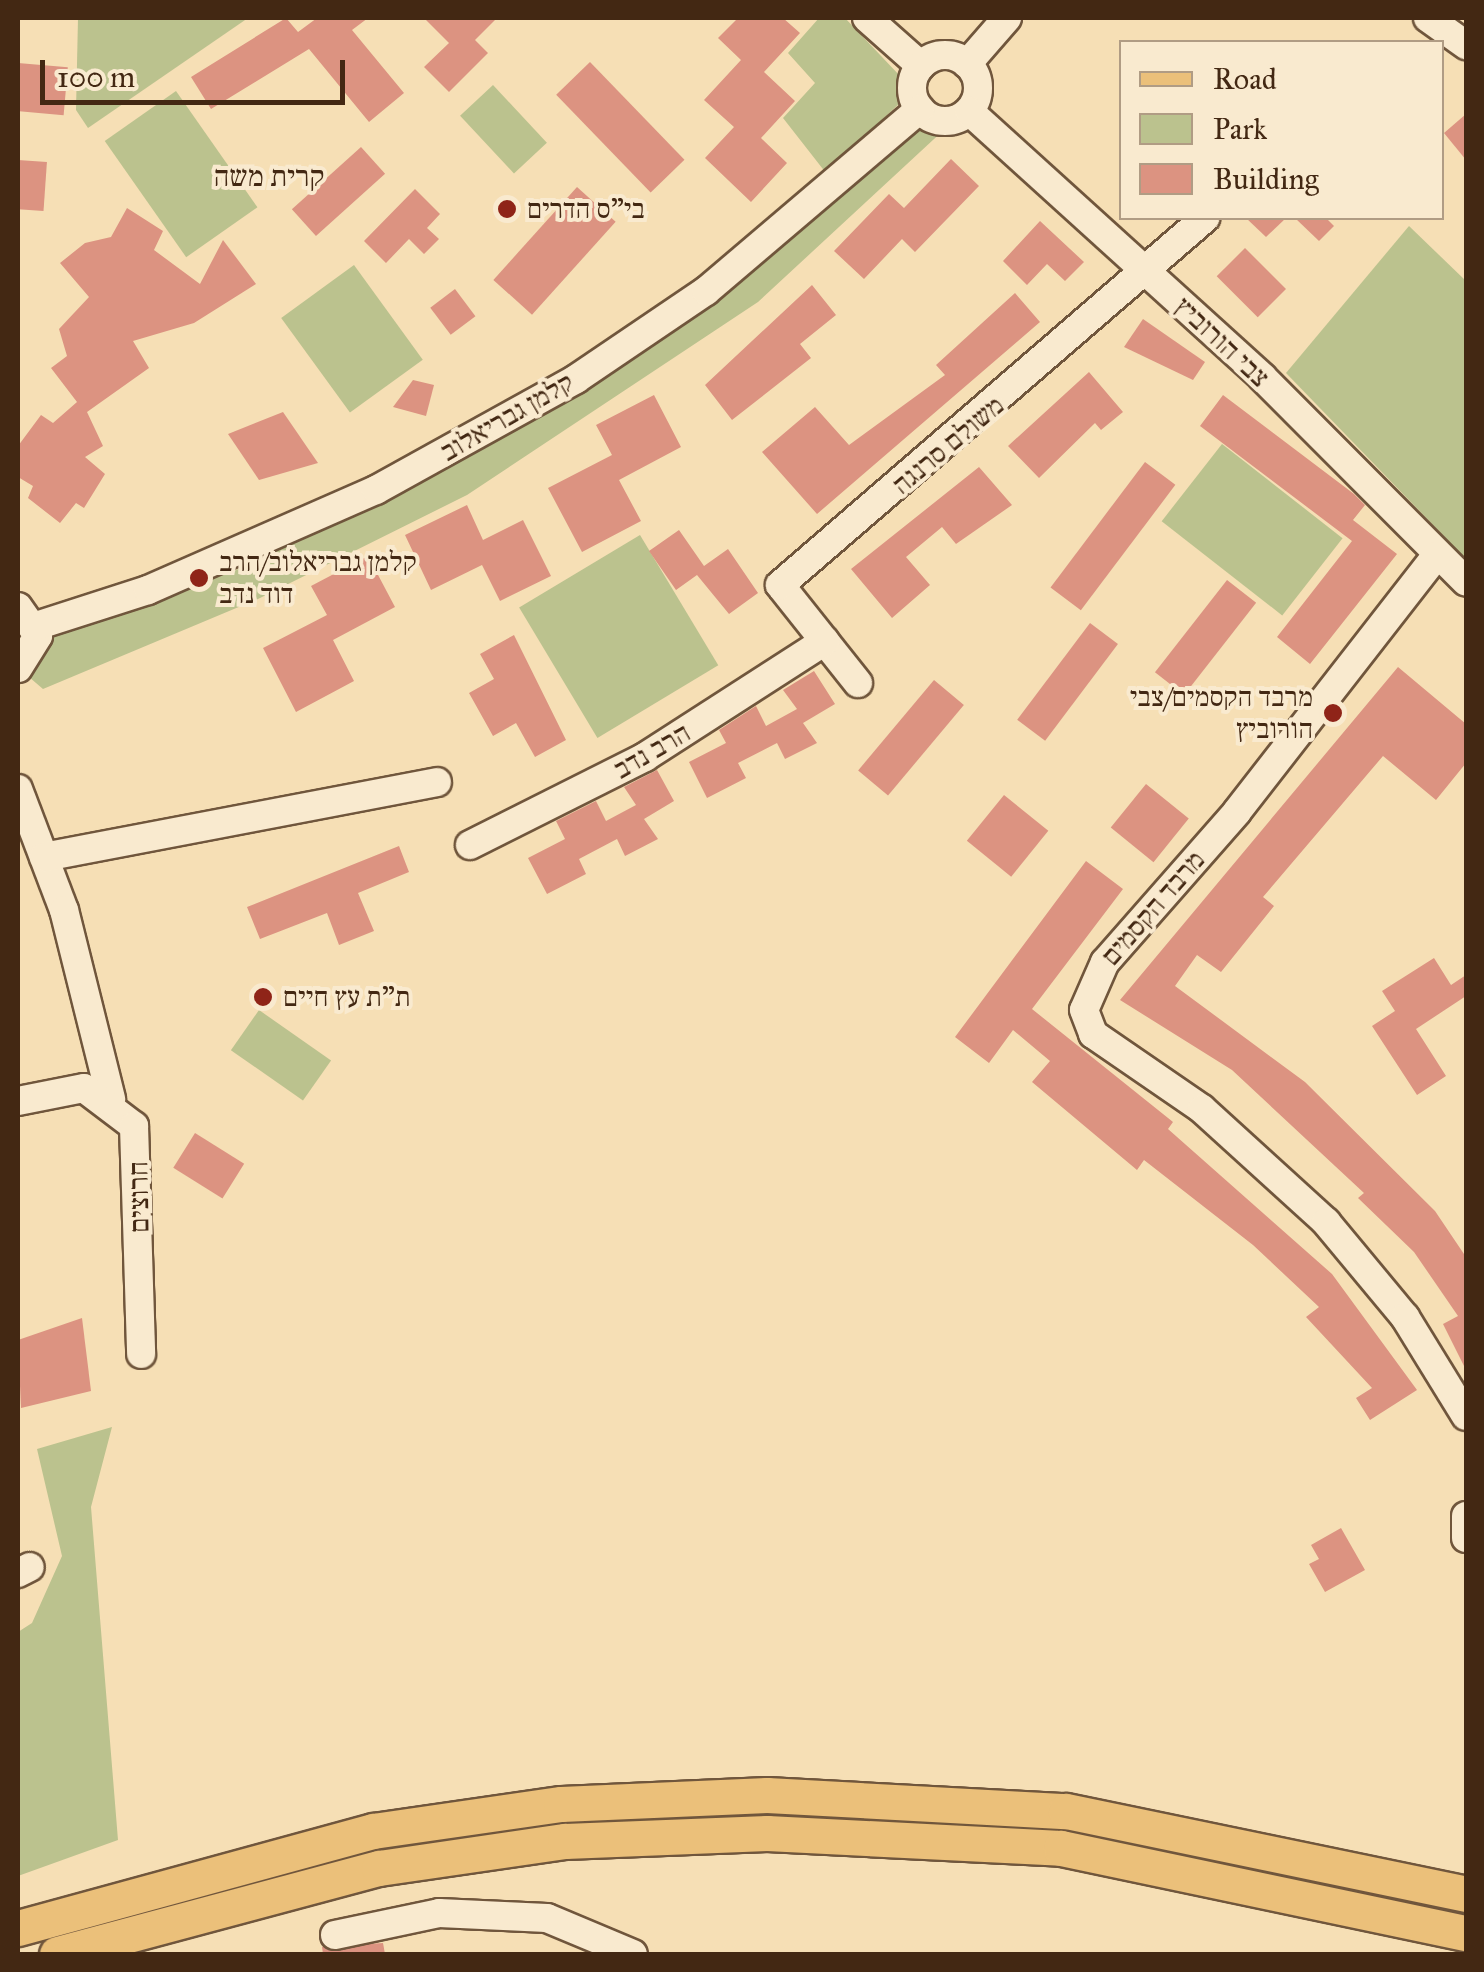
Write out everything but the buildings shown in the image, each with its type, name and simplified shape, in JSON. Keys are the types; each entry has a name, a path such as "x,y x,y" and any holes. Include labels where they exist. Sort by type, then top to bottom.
{"main road":[{"path":"18,1928 373,1831 561,1804 767,1795 1066,1811 1466,1894"},
{"path":"57,1954 379,1868 565,1841 767,1833 1061,1848 1466,1933"}],"street":[{"path":"867,18 922,66"},
{"path":"967,64 1006,18"},
{"path":"1428,18 1466,44"},
{"path":"949,56 967,64 978,92 969,110 939,120 920,109 912,92 922,66 949,56"},
{"name":"קלמן גבריאלוב","path":"27,617 148,590 376,490 576,379 706,291 920,109"},
{"name":"צבי הורוביץ","path":"969,110 1146,272 1466,582"},
{"name":"משולם סרנגה","path":"858,683 780,586 1203,220"},
{"name":"מרבד הקסמים","path":"1436,556 1237,812 1105,962 1084,1010 1093,1034 1202,1109 1326,1222 1404,1317 1465,1417"},
{"path":"18,668 36,648 27,617"},
{"name":"הרב נדב","path":"470,845 645,758 825,642"},
{"path":"44,856 437,782"},
{"path":"18,788 44,856 110,1100"},
{"path":"18,1100 64,1086 110,1100"},
{"name":"חרוצים","path":"110,1100 139,1140 141,1354"},
{"path":"1466,1516 1466,1538"},
{"path":"335,1935 438,1913 547,1918 633,1954"}],"green space":[{"path":"78,18 248,18 88,128 76,110"},
{"path":"819,18 845,18 901,77 903,100 826,173 783,118 815,83 788,53"},
{"path":"493,85 547,143 514,173 460,116"},
{"path":"176,91 257,207 186,257 105,141"},
{"path":"923,123 947,127 758,302 467,495 258,599 43,689 29,677 46,633 236,570 417,483 708,302"},
{"path":"1409,226 1466,281 1466,559 1286,373"},
{"path":"354,265 423,360 350,413 281,318"},
{"path":"1222,444 1343,538 1282,615 1162,521"},
{"path":"640,535 718,665 597,738 519,608"},
{"path":"259,1010 331,1060 303,1101 231,1050"},
{"path":"112,1427 91,1507 118,1840 18,1876 18,1632 32,1623 62,1556 37,1449"}],"place":[{"name":"בי\"ס הדרים","path":"507,209"},
{"name":"קלמן גבריאלוב/הרב דוד נדב","path":"199,578"},
{"name":"מרבד הקסמים/צבי הורוביץ","path":"1333,713"},
{"name":"ת\"ת עץ חיים","path":"263,997"}],"district":[{"name":"קרית משה","path":"269,176"}]}
